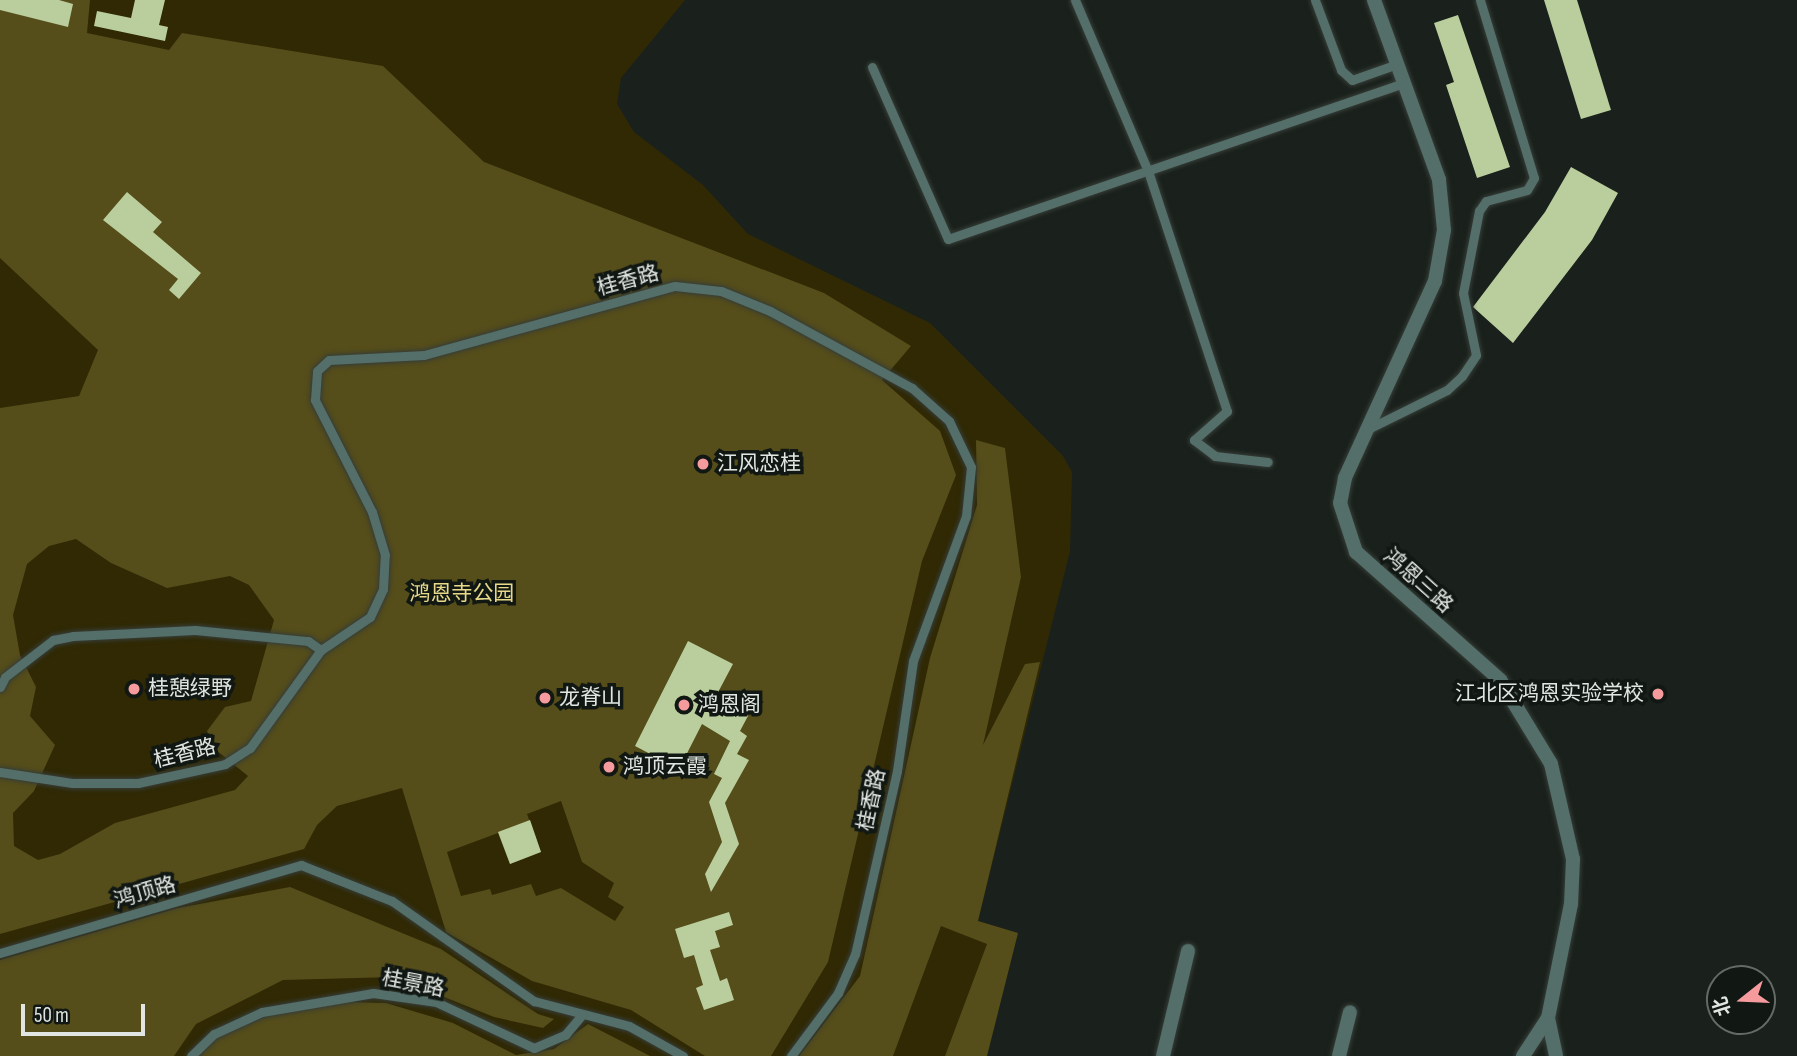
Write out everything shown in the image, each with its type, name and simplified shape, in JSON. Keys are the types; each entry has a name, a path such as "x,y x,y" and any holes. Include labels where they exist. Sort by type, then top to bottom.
{"street":[{"name":"鸿恩三路","path":"1374,0 1439,180 1444,230 1435,281 1345,478 1340,503 1356,552 1500,680 1529,720 1566,810 1573,859 1571,904 1549,1018"},
{"path":"1163,1056 1188,951"},
{"path":"1339,1056 1350,1012"},
{"path":"1522,1056 1549,1018"},
{"path":"1549,1018 1556,1056"}],"lane":[{"path":"1075,0 1147,171 1227,411 1194,440 1214,456 1268,462"},
{"path":"1315,0 1341,70 1352,80 1397,64"},
{"path":"1370,428 1447,390 1462,376 1476,355 1463,293 1479,211 1486,201 1527,190 1534,178 1480,0"},
{"path":"872,67 948,239 1404,83"},
{"name":"桂香路","path":"0,772 72,783 138,783 225,764 250,748 321,650 370,617 383,589 385,555 372,512 315,400 317,371 329,360 424,355 675,286 721,291 770,311 912,388 950,421 963,441 973,491 916,650 897,771 855,954 838,993 791,1056"},
{"path":"0,687 5,677 53,640 73,636 195,630 307,640 321,650"},
{"name":"鸿顶路","path":"0,953 300,865 392,901 502,983 534,1001 582,1015"},
{"name":"桂景路","path":"191,1056 214,1034 262,1012 373,993 436,1002 534,1048 565,1035 582,1015"},
{"path":"582,1015 629,1026 683,1056"}],"green space":[{"name":"鸿恩寺公园","path":"0,0 685,0 621,78 617,104 634,132 703,185 748,234 930,323 1063,456 1072,472 1070,551 978,921 1018,933 987,1056 0,1056"},
{"name":"鸿恩寺公园","path":"0,0 90,0 87,33 169,50 182,33 383,66 484,162 824,293 911,346 882,380 940,431 956,475 922,561 828,962 771,1056 705,1056 631,1010 532,981 446,932 402,788 337,806 317,825 304,849 0,934 0,408 79,396 98,350 0,258","holes":["76,539 111,563 167,588 230,576 249,585 274,620 251,701 225,707 207,731 216,750 248,776 235,790 115,823 60,854 38,860 14,846 13,813 34,791 55,745 30,716 36,687 20,655 13,615 27,564 49,546","561,801 582,862 614,883 608,897 624,907 615,921 561,888 536,896 531,884 492,895 490,889 461,896 447,852 498,833 510,864 541,852 527,814"]},
{"path":"976,440 1005,448 1021,577 983,745 1025,664 1040,662 978,921 1018,933 987,1056 945,1056 987,944 941,926 893,1056 799,1056 860,976 930,658 977,505"},
{"path":"290,887 441,949 538,1014 554,1019 543,1028 494,1017 394,977 283,980 196,1024 174,1056 0,1056 0,960 178,908"},
{"path":"346,1002 386,1003 453,1023 516,1055 554,1049 588,1024 650,1056 196,1056 219,1037 267,1016"}],"building":[{"path":"0,0 59,0 73,4 68,27 0,10"},
{"path":"135,0 165,0 159,25 168,27 165,41 94,26 97,11 131,18"},
{"path":"1544,0 1577,0 1611,110 1581,119"},
{"path":"1458,15 1510,167 1477,178 1446,85 1454,82 1434,23"},
{"path":"1571,167 1618,193 1592,240 1513,343 1473,307 1545,212"},
{"path":"127,192 162,222 153,232 201,273 179,299 169,290 178,279 103,220"},
{"name":"鸿恩阁","path":"688,641 733,664 715,698 748,716 740,731 747,736 737,754 749,760 725,803 739,844 711,892 705,874 722,842 709,802 722,778 714,774 730,741 702,724 679,769 635,746"},
{"path":"530,820 541,852 510,864 498,832"},
{"path":"729,912 733,925 715,931 720,947 710,950 720,981 727,978 734,1000 704,1010 696,988 703,985 694,955 684,958 675,929"}],"place":[{"name":"江风恋桂","path":"703,464"},
{"name":"桂憩绿野","path":"134,689"},
{"name":"江北区鸿恩实验学校","path":"1658,694"},
{"name":"龙脊山","path":"545,698"},
{"name":"鸿恩阁","path":"684,705"},
{"name":"鸿顶云霞","path":"609,767"}]}
